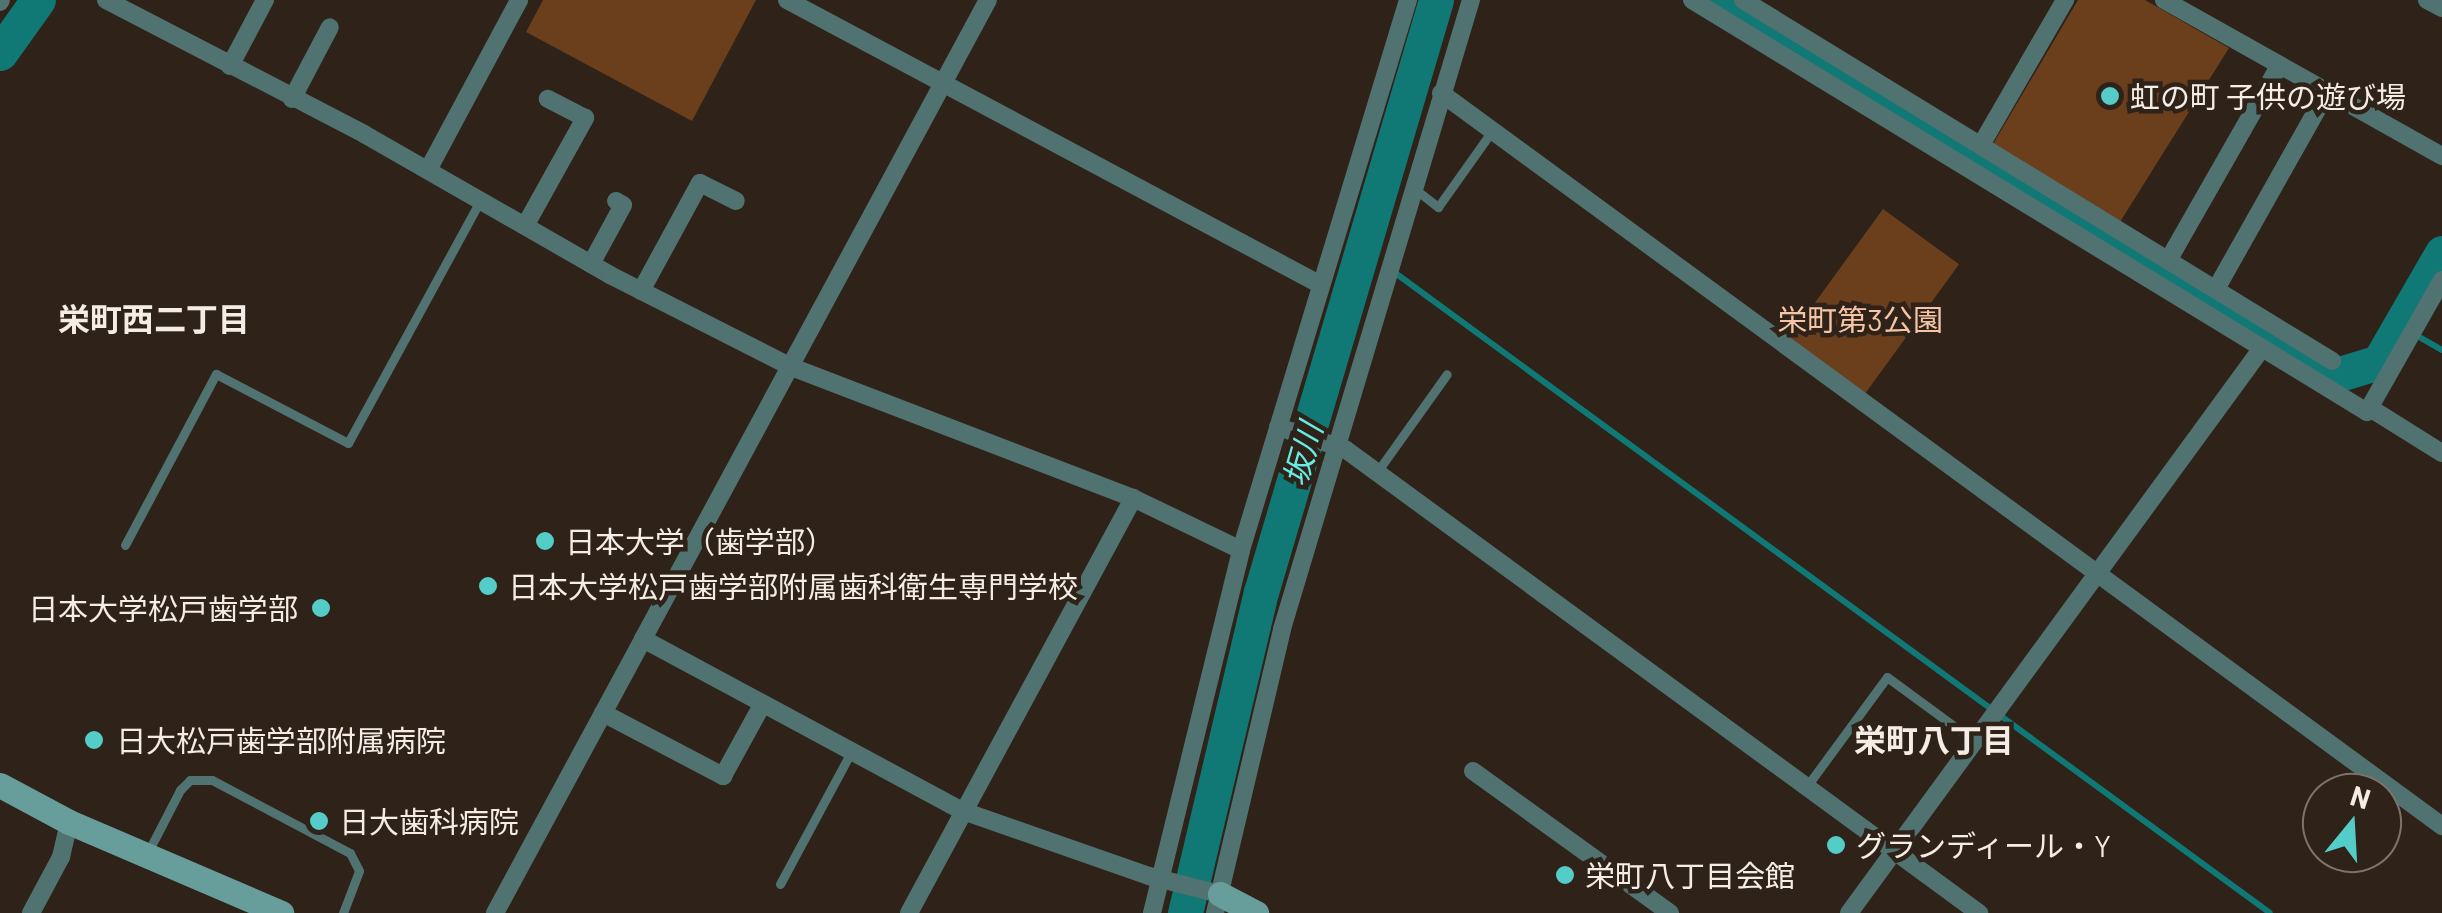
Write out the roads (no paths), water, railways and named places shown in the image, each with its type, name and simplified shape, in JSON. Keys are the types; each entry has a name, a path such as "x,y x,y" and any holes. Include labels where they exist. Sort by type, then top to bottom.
{"street":[{"path":"106,0 428,170 591,264 789,366 1132,498 1242,550"},
{"path":"230,66 265,0"},
{"path":"428,170 519,0"},
{"path":"787,0 1322,285"},
{"path":"495,913 988,0"},
{"path":"1152,913 1165,879 1242,550 1282,428 1408,0"},
{"path":"1215,899 1332,444 1471,0"},
{"path":"1692,0 2368,412 2442,280"},
{"path":"1742,0 2332,361"},
{"path":"1981,145 2065,0"},
{"path":"2164,0 2442,156"},
{"path":"2427,0 2442,8"},
{"path":"292,99 330,27"},
{"path":"2169,259 2279,66"},
{"path":"2216,289 2326,92"},
{"path":"1442,93 2442,826"},
{"path":"525,226 585,118 548,99"},
{"path":"642,291 700,183 736,202"},
{"path":"591,264 623,205 616,201"},
{"path":"1849,913 2262,348"},
{"path":"2370,408 2442,453"},
{"path":"1282,428 1332,444 1376,472 1979,913"},
{"path":"908,913 1132,498"},
{"path":"642,639 963,812 1256,913"},
{"path":"603,713 723,776 762,704"},
{"path":"1473,771 1670,913"},
{"path":"0,784 69,822 281,913"},
{"path":"31,913 61,857 69,822"}],"lane":[{"path":"1420,193 1438,207 1492,131"},
{"path":"125,545 216,374 348,443 480,201"},
{"path":"1376,472 1447,374"},
{"path":"1808,786 1887,676 1974,741"},
{"path":"780,884 850,752"},
{"path":"146,856 180,790 190,780 212,780 350,853 359,870 343,913"}],"waterway":[{"path":"0,53 38,0"},
{"name":"坂川","path":"1185,913 1261,592 1436,0"},
{"path":"1721,0 2333,376 2379,362 2442,253"},
{"path":"1398,275 2270,913"},
{"path":"2400,326 2442,350"}],"place":[{"name":"虹の町 子供の遊び場","path":"2110,96"},
{"name":"日本大学（歯学部）","path":"545,541"},
{"name":"日本大学松戸歯学部附属歯科衛生専門学校","path":"488,586"},
{"name":"日本大学松戸歯学部","path":"321,608"},
{"name":"日大松戸歯学部附属病院","path":"94,740"},
{"name":"日大歯科病院","path":"319,821"},
{"name":"グランディール・Y","path":"1836,845"},
{"name":"栄町八丁目会館","path":"1565,875"}],"district":[{"name":"栄町西二丁目","path":"154,318"},
{"name":"栄町八丁目","path":"1934,739"}],"park label":[{"name":"栄町第3公園","path":"1860,319"}]}
